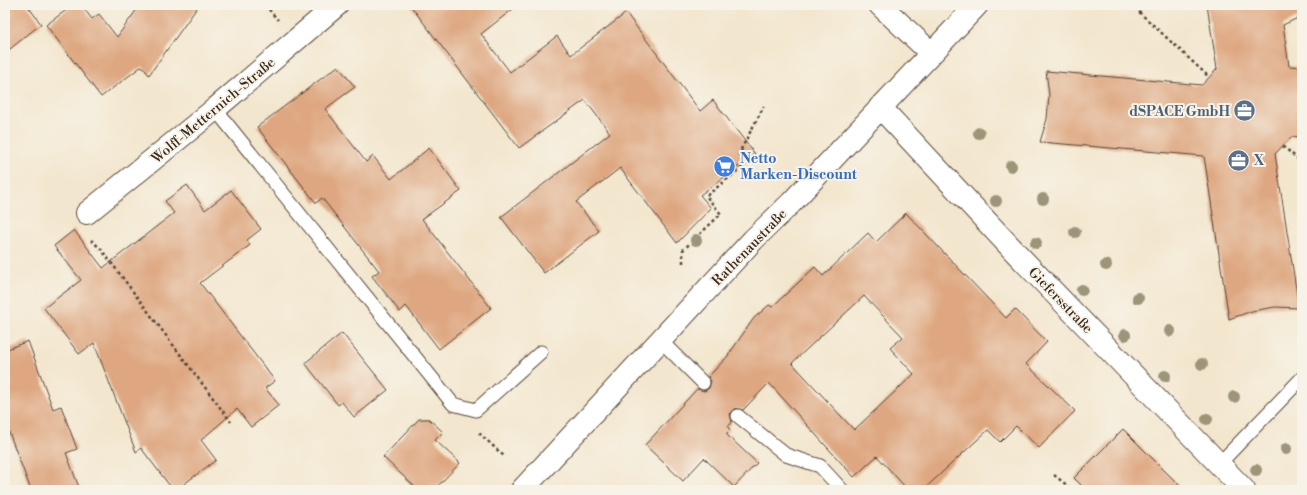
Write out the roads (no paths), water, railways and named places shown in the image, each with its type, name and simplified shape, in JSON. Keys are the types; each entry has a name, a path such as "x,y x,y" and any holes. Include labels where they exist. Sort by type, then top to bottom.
{"street":[{"name":"Wolff-Metternich-Straße","path":"87,213 216,109 337,5"},
{"path":"880,5 931,53"},
{"name":"Rathenaustraße","path":"522,490 753,240 791,203 977,5"},
{"name":"Giefersstraße","path":"880,107 1016,254 1244,490"}],"lane":[{"path":"216,109 452,404 476,410 541,352"},
{"path":"661,341 703,383"},
{"path":"1219,464 1302,378"},
{"path":"738,416 786,455 820,466 842,490"}],"place":[{"name":"dSPACE GmbH","path":"1245,111"},
{"name":"X","path":"1238,160"},
{"name":"Netto Marken-Discount","path":"725,166"}]}
